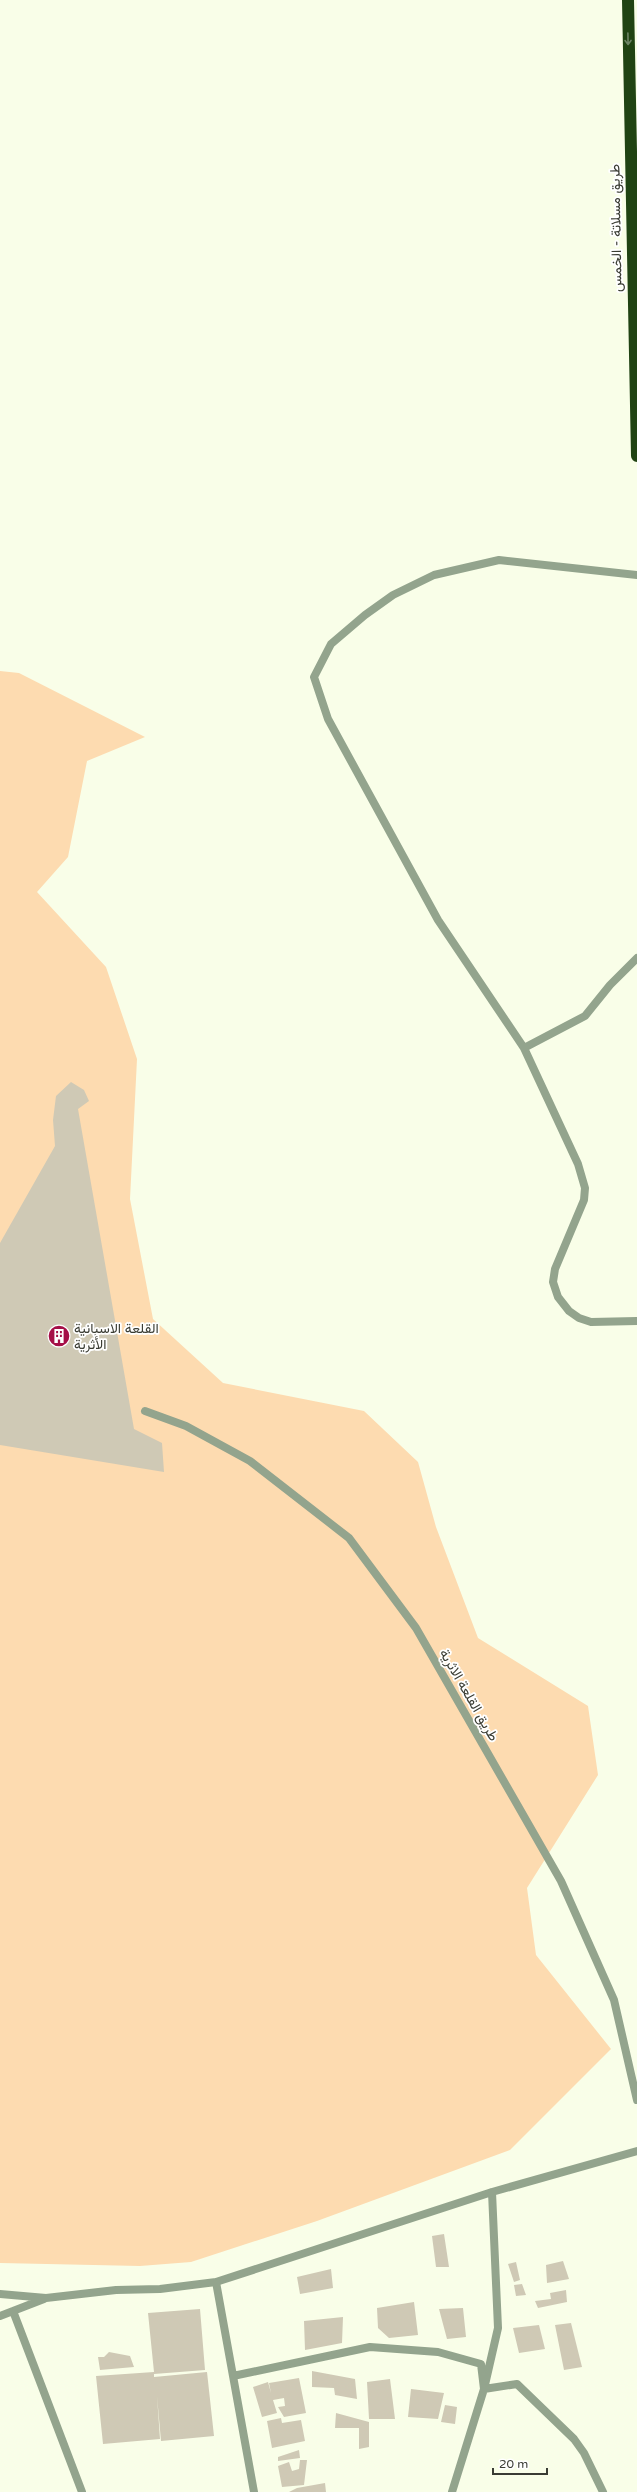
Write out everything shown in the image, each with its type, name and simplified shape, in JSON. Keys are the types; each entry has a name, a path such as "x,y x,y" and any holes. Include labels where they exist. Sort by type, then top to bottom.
{"highway":[{"name":"طريق مسلاتة - الخمس","path":"628,0 637,456"}],"street":[{"path":"637,575 499,560 434,575 394,595 365,615 331,644 314,677 328,719 438,920 524,1048 578,1164 585,1188 581,1209 555,1269 553,1282 558,1297 569,1311 579,1318 592,1322 637,1321"},
{"path":"524,1048 585,1016 610,985 637,958"},
{"name":"طريق القلعة الاثرية","path":"145,1411 186,1426 250,1461 348,1538 416,1628 561,1881 614,2000 637,2100"},
{"path":"0,2294 46,2298 116,2290 160,2289 216,2282 492,2192 637,2151"},
{"path":"452,2492 484,2389 498,2328 492,2192"},
{"path":"216,2282 254,2492"},
{"path":"0,2316 46,2298"},
{"path":"13,2311 82,2492"},
{"path":"233,2376 370,2347 388,2347 438,2352 481,2364 484,2389"},
{"path":"484,2389 517,2384 574,2439 584,2453 603,2492"}],"shaded area":[{"path":"0,671 19,673 145,737 87,761 68,857 37,892 106,967 137,1059 130,1199 153,1319 223,1383 364,1411 418,1462 436,1527 478,1638 588,1706 598,1775 527,1888 536,1955 611,2049 510,2150 317,2221 191,2262 140,2266 0,2263"}],"building":[{"name":"القلعة الاسبانية الأثرية","path":"71,1082 84,1090 89,1101 78,1109 134,1429 162,1443 164,1472 0,1445 0,1243 55,1146 53,1120 56,1096"},
{"path":"444,2234 449,2267 436,2267 432,2236"},
{"path":"563,2261 569,2279 547,2283 546,2265"},
{"path":"516,2262 520,2280 514,2282 508,2264"},
{"path":"331,2269 333,2288 300,2294 297,2277"},
{"path":"522,2284 526,2295 516,2296 514,2285"},
{"path":"566,2290 567,2302 538,2308 535,2301 551,2299 550,2293"},
{"path":"414,2302 418,2335 389,2338 378,2328 377,2308"},
{"path":"463,2308 466,2337 447,2339 439,2309"},
{"path":"200,2309 205,2370 154,2374 154,2377 207,2372 214,2436 161,2441 157,2396 160,2439 103,2444 96,2376 154,2372 148,2313"},
{"path":"343,2317 342,2343 305,2350 304,2321"},
{"path":"571,2323 582,2367 564,2370 555,2325"},
{"path":"539,2325 545,2349 519,2353 513,2328"},
{"path":"109,2352 130,2356 134,2367 100,2370 98,2357 104,2357"},
{"path":"312,2371 355,2379 357,2399 335,2395 334,2388 312,2387"},
{"path":"299,2378 306,2413 284,2417 278,2407 285,2406 284,2398 273,2400 277,2413 262,2417 253,2387 268,2382 271,2393 269,2383"},
{"path":"390,2379 395,2419 369,2419 367,2382"},
{"path":"411,2389 444,2393 438,2419 408,2417"},
{"path":"445,2405 457,2407 455,2424 441,2422"},
{"path":"336,2413 369,2422 369,2447 359,2449 359,2428 335,2428"},
{"path":"281,2418 282,2423 301,2420 305,2441 272,2448 267,2421"},
{"path":"299,2450 300,2458 278,2461 278,2457"},
{"path":"300,2460 307,2460 304,2485 282,2487 278,2466 289,2462 292,2471 299,2469"},
{"path":"325,2483 326,2492 289,2492 297,2488"}],"place":[{"name":"القلعة الاسبانية الأثرية","path":"59,1336"}]}
